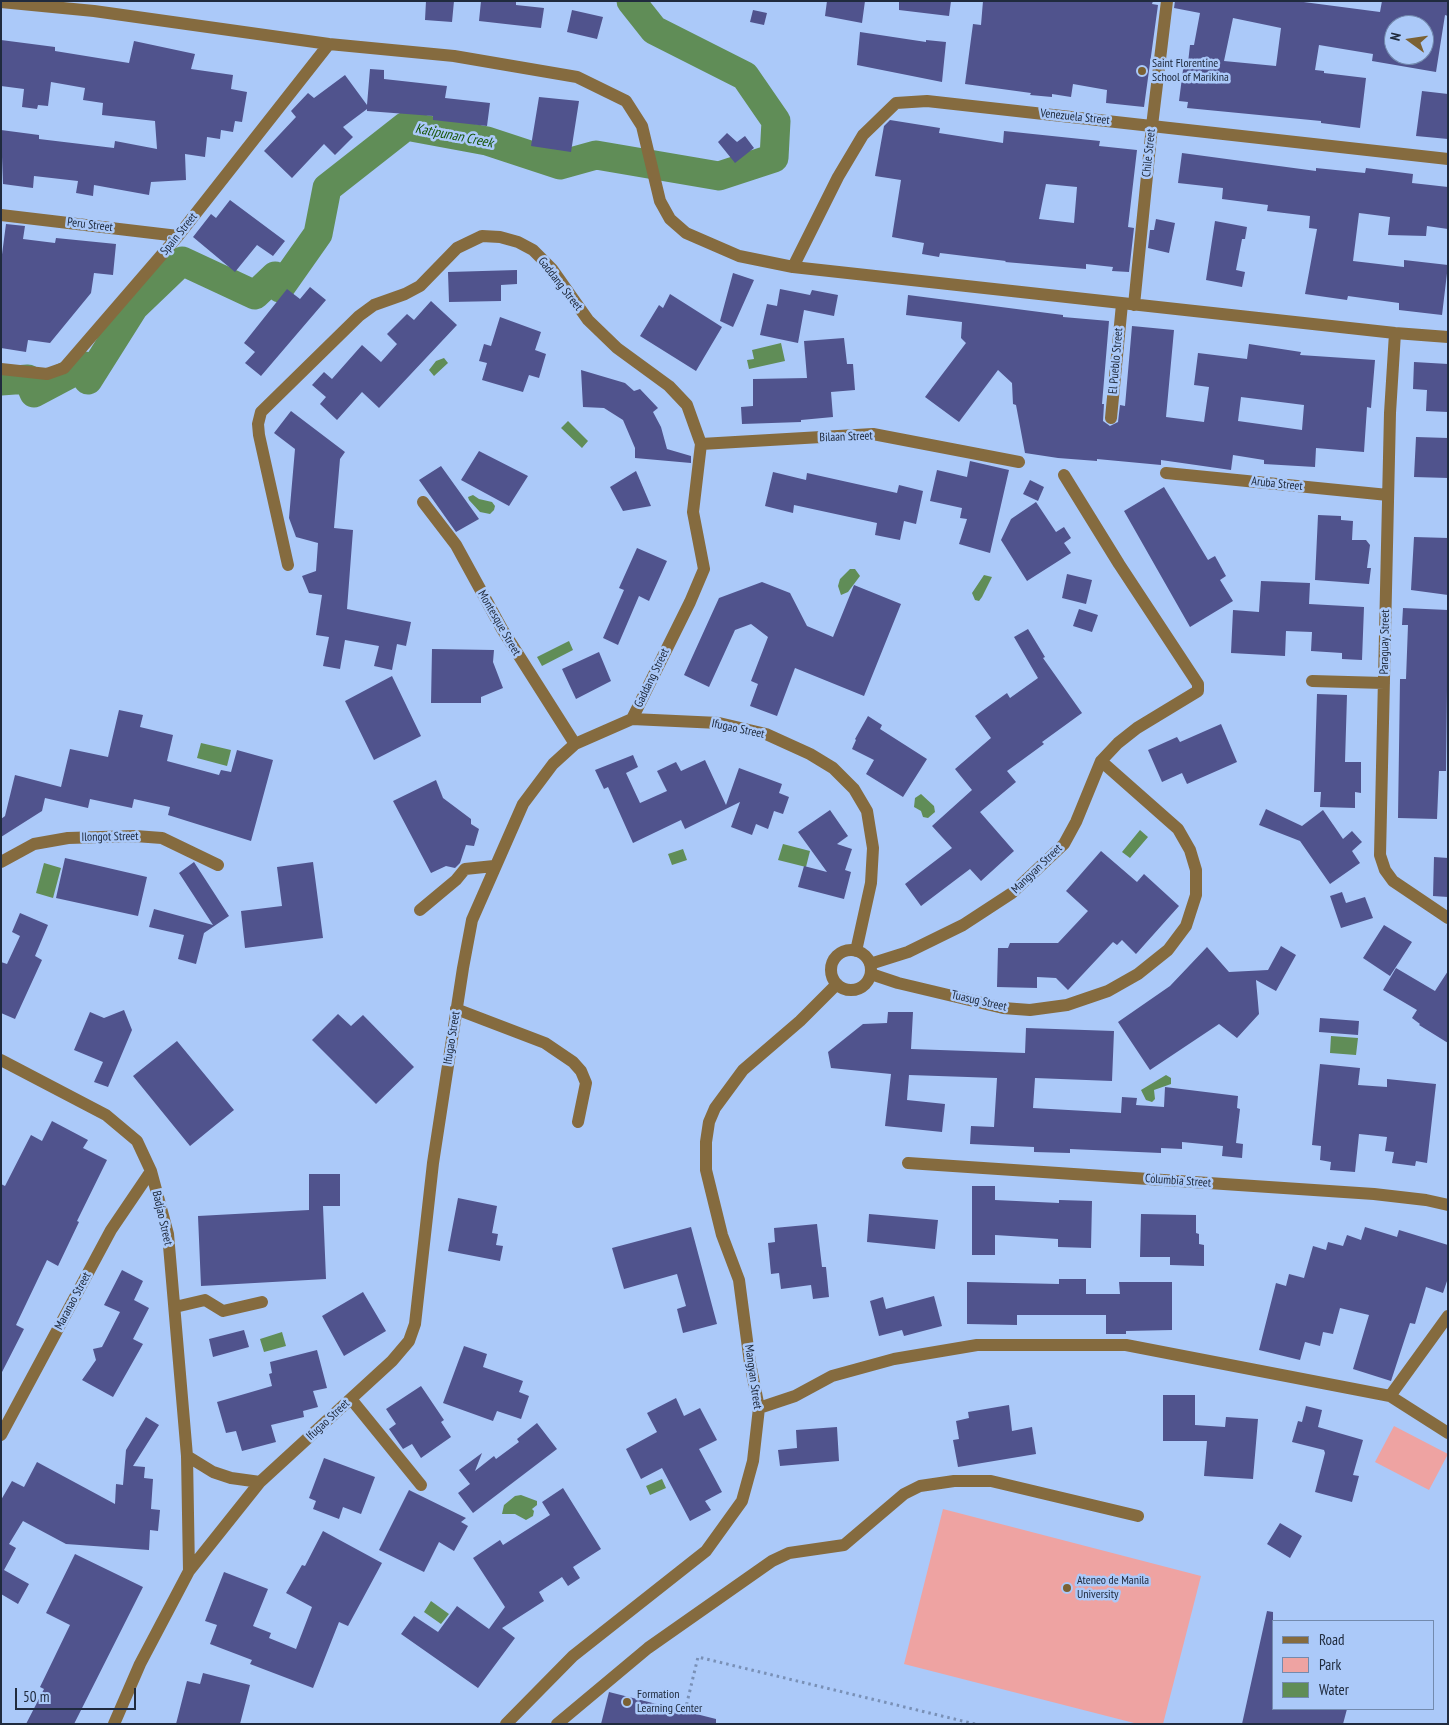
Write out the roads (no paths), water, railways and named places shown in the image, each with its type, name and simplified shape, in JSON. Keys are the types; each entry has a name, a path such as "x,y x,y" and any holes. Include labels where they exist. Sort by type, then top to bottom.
{"street":[{"name":"Chile Street","path":"1128,304 1168,1"},
{"path":"1,2 98,4 330,44 454,56 577,76 626,101 642,126 652,160 660,201 667,213 686,233 739,256 793,267 1395,333 1448,337"},
{"name":"Spain Street","path":"1,369 47,374 64,368 178,236 330,44"},
{"name":"Venezuela Street","path":"793,267 838,177 863,135 896,102 927,101 1448,159"},
{"name":"Peru Street","path":"1,215 178,236"},
{"name":"Gaddang Street","path":"288,565 259,435 258,424 261,412 359,316 374,305 406,294 420,286 457,248 482,236 500,236 533,250 552,269 588,320 617,348 669,386 687,405 701,444 693,512 704,569 690,602 632,719"},
{"name":"El Pueblo Street","path":"1111,418 1128,304"},
{"name":"Paraguay Street","path":"1395,333 1388,495 1380,855 1385,870 1393,881 1448,918"},
{"name":"Bilaan Street","path":"701,444 873,434 1019,462"},
{"name":"Aruba Street","path":"1166,473 1388,495"},
{"name":"Mangyan Street","path":"870,969 963,925 1012,893 1064,844 1076,822 1101,761 1118,743 1137,728 1198,692 1198,684 1119,564 1064,475"},
{"name":"Montesque Street","path":"423,502 456,545 502,629 575,744"},
{"path":"1312,681 1384,683"},
{"name":"Ifugao Street","path":"114,1724 140,1664 189,1571 260,1482 392,1361 409,1341 415,1324 433,1163 456,1009 472,920 494,866 523,804 553,764 575,744 632,719 720,723 766,734 810,754 832,768 854,789 867,811 873,848 870,883 856,951"},
{"name":"Tuasug Street","path":"870,969 898,983 1002,1008 1030,1010 1067,1005 1108,991 1138,974 1168,950 1186,926 1196,895 1196,870 1190,850 1178,829 1101,761"},
{"name":"Ilongot Street","path":"1,862 34,844 68,838 135,836 162,838 218,866"},
{"path":"420,910 456,880 465,869 494,866"},
{"path":"856,951 867,958 870,969 865,985 854,990 842,988 837,984 832,972 834,960 843,952 856,951"},
{"name":"Mangyan Street","path":"506,1724 573,1656 706,1551 742,1501 753,1461 759,1408 757,1390 750,1363 739,1280 722,1235 706,1170 706,1142 709,1122 715,1108 743,1070 800,1021 837,984"},
{"path":"456,1009 545,1043 573,1062 581,1071 586,1083 578,1122"},
{"name":"Badjao Street","path":"1,1060 106,1115 137,1141 151,1171 168,1234 176,1307 187,1456 189,1571"},
{"name":"Columbia Street","path":"908,1163 1374,1194 1448,1205"},
{"name":"Maranao Street","path":"1,1435 111,1230 151,1171"},
{"path":"176,1307 205,1300 223,1312 262,1302"},
{"path":"1390,1396 1448,1316"},
{"path":"759,1408 795,1396 832,1376 894,1359 977,1345 1126,1345 1390,1396 1448,1433"},
{"path":"351,1399 421,1485"},
{"path":"187,1456 213,1472 231,1478 260,1482"},
{"path":"557,1724 648,1648 772,1561 789,1553 844,1545 904,1494 920,1486 954,1480 991,1481 1138,1516"}],"water":[{"path":"781,343 785,361 749,369 747,360 754,359 752,350"},
{"path":"444,358 448,363 434,376 429,370 436,361"},
{"path":"568,421 588,441 582,448 561,428"},
{"path":"473,495 479,499 492,502 495,506 494,510 490,514 480,512 469,500 468,497"},
{"path":"850,569 855,569 860,576 848,592 841,595 838,586 840,579"},
{"path":"984,575 992,577 982,597 979,601 975,600 972,593"},
{"path":"569,641 573,650 542,666 537,657"},
{"path":"201,743 231,750 227,766 197,758"},
{"path":"921,794 934,806 935,812 928,818 923,817 921,811 914,807 915,798"},
{"path":"1140,830 1148,837 1130,858 1122,852"},
{"path":"783,844 810,851 806,867 778,860"},
{"path":"683,849 687,860 672,865 668,854"},
{"path":"44,863 61,868 53,898 36,893"},
{"path":"1331,1036 1358,1038 1356,1055 1330,1053"},
{"path":"1166,1075 1171,1078 1171,1084 1154,1090 1155,1099 1152,1102 1146,1100 1141,1090"},
{"path":"282,1332 286,1346 264,1352 260,1339"},
{"path":"662,1479 666,1488 650,1495 646,1486"},
{"path":"521,1495 537,1501 537,1505 532,1509 534,1511 533,1516 526,1520 515,1514 502,1514 504,1505 515,1496"},
{"path":"431,1601 449,1614 441,1624 424,1612"}],"waterway":[{"name":"Katipunan Creek","path":"1,381 28,379 34,393 85,366 88,380 134,307 182,261 255,295 275,276 280,288 318,234 327,188 406,126 487,141 560,165 596,155 719,176 774,158 776,121 745,76 654,30 631,1"}],"place":[{"name":"Saint Florentine School of Marikina","path":"1142,71"},
{"name":"Ateneo de Manila University","path":"1067,1588"},
{"name":"Formation Learning Center","path":"627,1702"}]}
